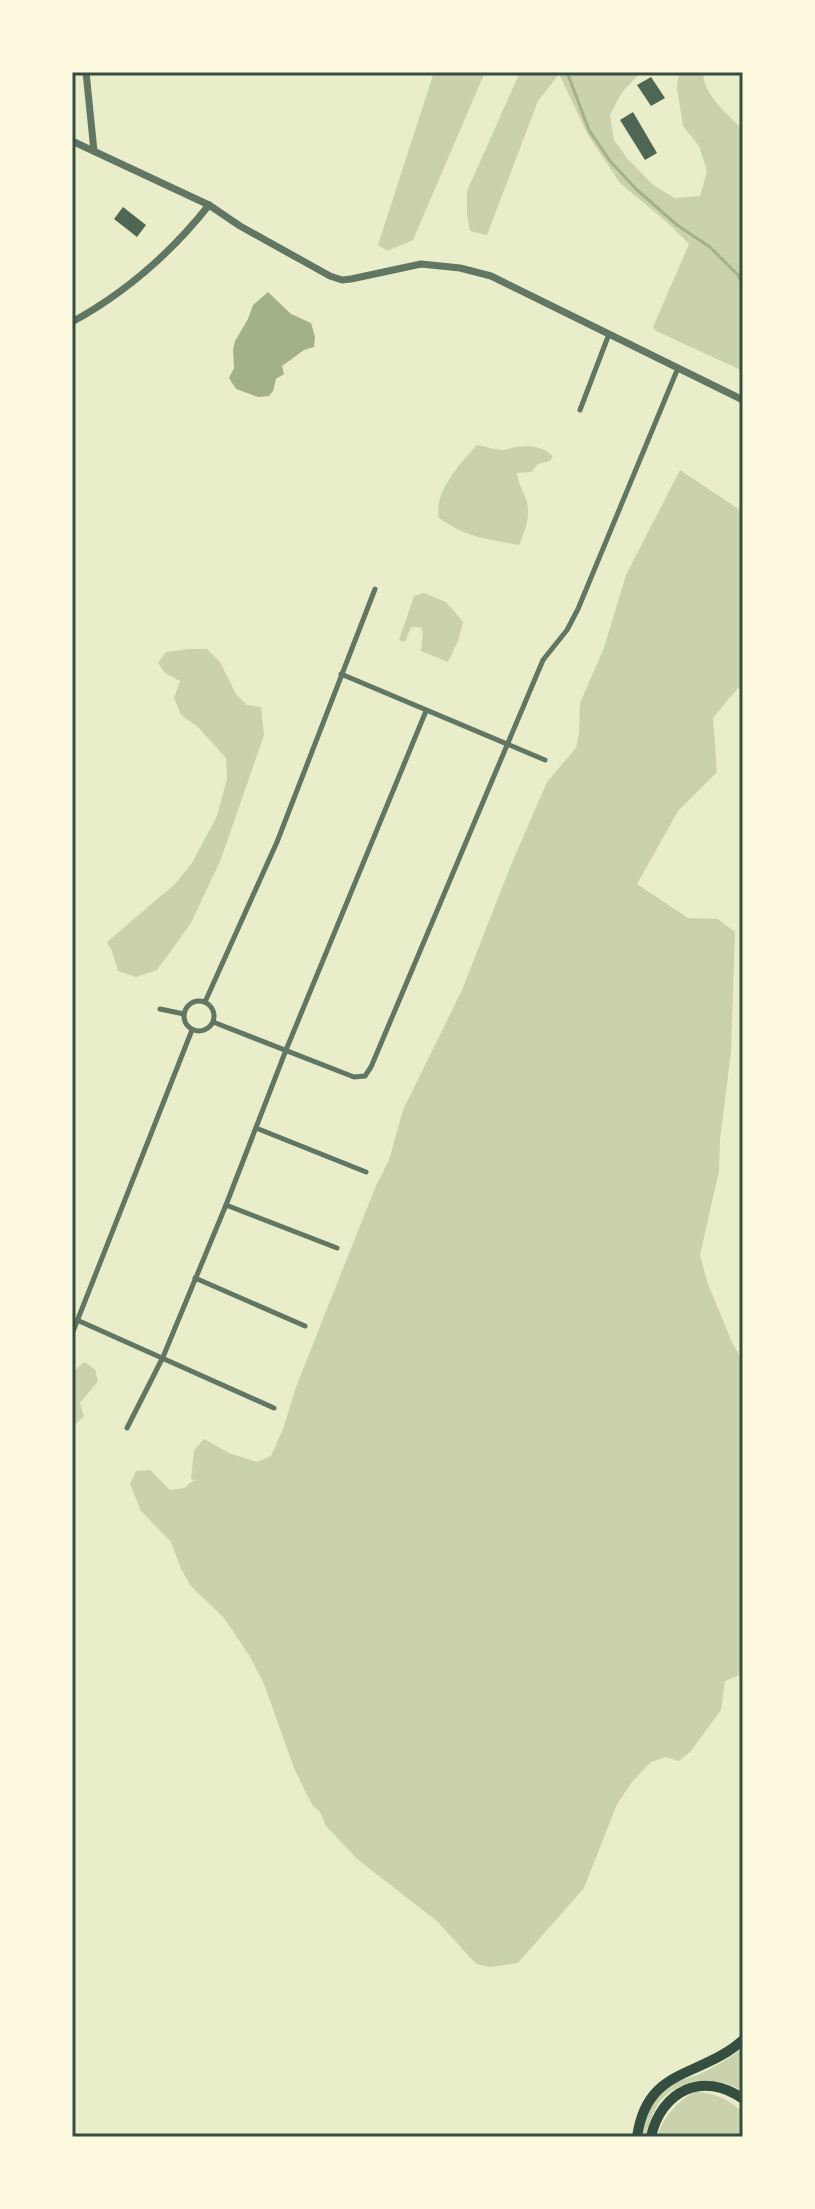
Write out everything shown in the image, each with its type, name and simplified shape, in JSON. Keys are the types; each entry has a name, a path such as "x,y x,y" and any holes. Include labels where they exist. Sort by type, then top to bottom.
{"highway":[{"path":"637,2137 643,2111 659,2087 731,2051 743,2040"},
{"path":"651,2137 657,2114 681,2092 707,2086 718,2087 743,2099"}],"street":[{"path":"86,72 94,151"},
{"path":"72,141 209,205 330,276 342,280 421,264 460,268 491,276 743,400"},
{"path":"72,322 104,305 161,258 209,205"},
{"path":"580,410 609,334"},
{"path":"213,1022 354,1077 365,1076 543,660 567,630 578,609 678,367"},
{"path":"205,1002 277,842 375,589"},
{"path":"341,674 545,760"},
{"path":"127,1428 163,1357 426,711"},
{"path":"205,1002 212,1008 213,1022 202,1032 192,1030 187,1026 184,1014 189,1004 205,1002"},
{"path":"160,1009 184,1014"},
{"path":"72,1334 192,1030"},
{"path":"256,1128 366,1172"},
{"path":"226,1205 337,1248"},
{"path":"195,1278 305,1326"},
{"path":"77,1320 274,1408"}],"shaded area":[{"path":"434,72 485,72 413,240 387,251 378,245"},
{"path":"520,72 641,72 622,92 610,115 614,140 653,185 675,198 700,196 707,171 699,146 683,126 677,88 679,72 703,72 707,89 743,130 743,371 653,327 689,244 620,183 588,135 559,74 538,101 487,235 470,231 467,191"},
{"path":"268,292 291,314 311,323 315,337 314,347 304,350 282,366 284,374 276,379 269,396 258,397 236,389 229,378 234,368 235,341 253,305"},
{"path":"477,445 503,450 536,447 553,456 531,472 517,473 528,511 526,528 519,545 468,534 439,518 438,508 444,488"},
{"path":"680,470 743,512 743,686 713,718 717,772 678,811 637,884 688,918 718,919 735,932 731,1051 719,1171 700,1255 708,1284 743,1362 743,1674 725,1681 721,1710 691,1751 679,1761 665,1757 651,1762 632,1782 617,1804 584,1888 518,1963 490,1967 476,1964 437,1921 357,1859 326,1826 294,1768 264,1684 249,1655 224,1618 191,1586 171,1542 141,1511 130,1484 136,1471 150,1470 170,1490 184,1488 194,1480 191,1479 194,1450 204,1439 229,1453 257,1462 271,1456 375,1188 389,1160 403,1110 462,990 547,782 576,748 580,703 604,648 626,575"},
{"path":"424,593 446,602 463,622 448,662 421,651 421,627 411,627 405,642 399,640 414,596"},
{"path":"207,649 220,662 236,694 247,705 261,707 264,735 221,859 191,923 157,970 136,977 118,971 107,942 175,884 192,863 217,816 227,779 226,758 197,726 181,715 174,698 180,681 165,673 158,663 166,652"},
{"path":"84,1362 95,1369 98,1381 80,1403 84,1417 72,1426 72,1373"},
{"path":"743,2048 743,2092 714,2081 683,2085 661,2100 647,2137 642,2137 647,2113 660,2092 673,2083 710,2069"},
{"path":"694,2092 720,2097 743,2112 743,2137 657,2137 671,2111"}],"building":[{"path":"651,77 665,98 651,106 637,85"},
{"path":"633,112 657,153 645,160 620,120"},
{"path":"123,207 146,225 137,237 114,219"}],"waterway":[{"path":"567,72 589,130 610,161 677,225 710,247 738,275 743,286"}]}
